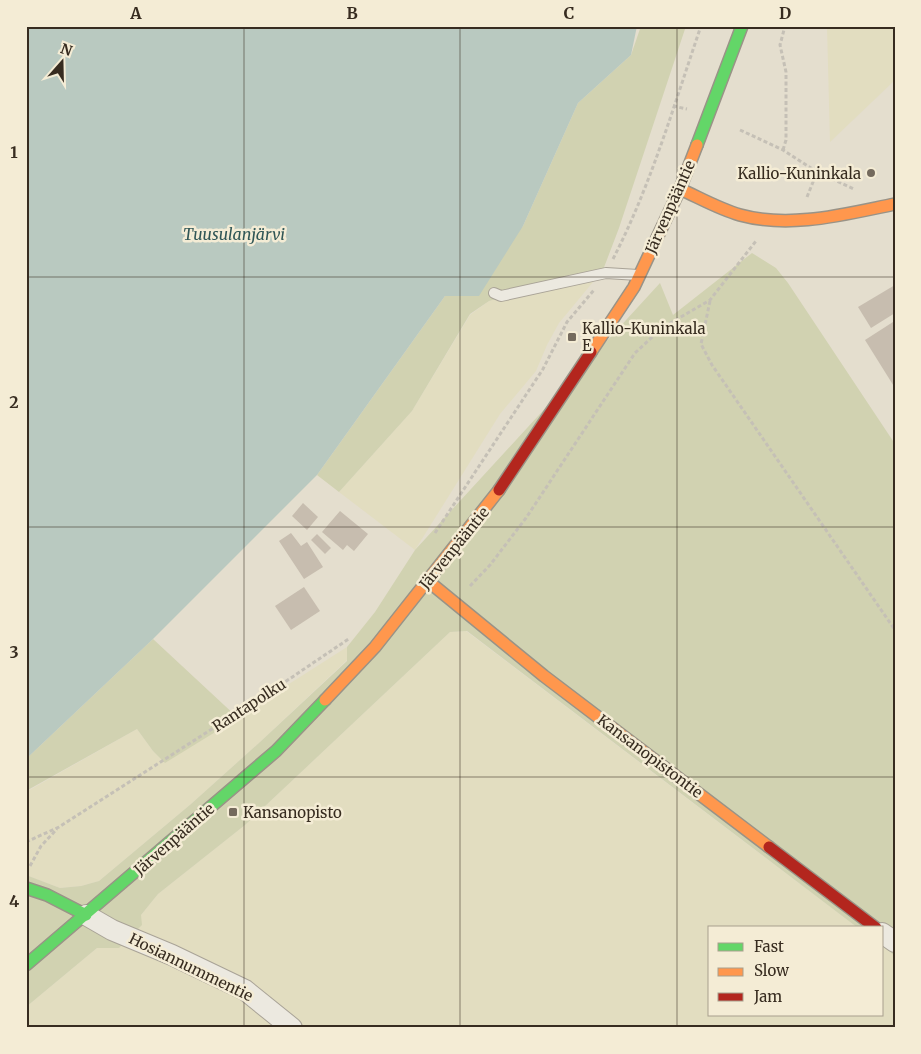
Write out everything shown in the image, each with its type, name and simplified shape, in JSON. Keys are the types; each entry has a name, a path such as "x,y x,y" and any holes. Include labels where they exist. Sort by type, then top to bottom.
{"main road":[{"name":"Järvenpääntie","path":"26,966 276,751 375,647 492,501 597,344 640,275 680,189 742,26"},
{"path":"680,189 740,216 775,221 795,221 895,204"},
{"name":"Kansanopistontie","path":"428,582 544,676 873,926"},
{"path":"26,888 47,895 86,915"}],"street":[{"name":"Hosiannummentie","path":"86,915 112,930 172,955 245,990 292,1028"},
{"path":"884,934 895,942"}],"lane":[{"path":"494,294 501,296 606,273 640,275"}],"path":[{"path":"432,537 543,369 567,322 606,273 629,227 648,181 701,26"},
{"path":"783,150 786,140 786,72 780,44 785,26"},
{"path":"740,130 783,150 817,172 860,192 868,209"},
{"path":"454,602 490,565 526,518 635,353 662,328 710,300 757,238 769,238 773,235 775,221"},
{"path":"710,300 701,344 712,365 895,630"},
{"name":"Rantapolku","path":"26,842 59,827 276,688 352,636"},
{"name":"Rantapolku","path":"26,873 41,846 59,827"}],"shaded area":[{"path":"827,26 895,26 895,80 830,142"},
{"path":"603,270 559,323 536,371 500,414 415,550 339,492 412,411 470,315 489,301"},
{"path":"466,631 855,926 708,926 708,1016 884,1016 884,948 895,956 895,1028 26,1028 26,1007 97,948 141,915 158,894 245,825 450,632"},
{"path":"347,647 347,660 191,804 99,881 81,886 60,888 26,875 26,792 137,729 153,751 165,763"}],"green space":[{"path":"641,26 686,26 619,228 603,270 489,301 470,314 412,411 339,492 317,475 445,296 523,226 578,103 631,55"},
{"path":"752,253 776,268 788,283 895,444 895,956 884,948 884,926 855,926 467,631 450,632 245,825 158,894 141,915 142,925 119,948 97,948 26,1007 26,875 60,888 81,886 99,881 191,804 347,661 347,647 375,612 415,550 660,283 673,315"},
{"path":"153,639 238,718 165,763 153,751 137,729 26,791 26,759"}],"water":[{"name":"Tuusulanjärvi","path":"26,26 637,26 631,55 578,103 523,226 479,296 445,296 317,475 153,639 26,759"}],"building":[{"path":"895,285 895,313 871,328 858,307"},
{"path":"893,322 895,325 895,388 865,340"},
{"path":"303,503 318,517 307,530 292,516"},
{"path":"340,511 368,534 354,551 347,545 343,550 322,532"},
{"path":"291,533 301,546 307,542 323,567 304,579 279,541"},
{"path":"317,534 331,548 325,554 311,540"},
{"path":"304,587 320,611 291,630 275,606"}],"traffic: fast":[{"path":"697,145 742,26"},
{"path":"26,965 276,751 325,700"},
{"path":"26,888 47,895 86,915"}],"traffic: slow":[{"path":"591,352 634,287 680,189 697,145"},
{"path":"680,189 732,213 779,221 837,216 895,204"},
{"path":"325,700 375,647 499,490"},
{"path":"428,581 544,676 769,847"}],"traffic: jam":[{"path":"499,490 591,352"},
{"path":"769,847 873,926"}],"place":[{"name":"Kallio-Kuninkala","path":"871,173"},
{"name":"Kallio-Kuninkala E","path":"572,337"},
{"name":"Kansanopisto","path":"233,812"}]}
